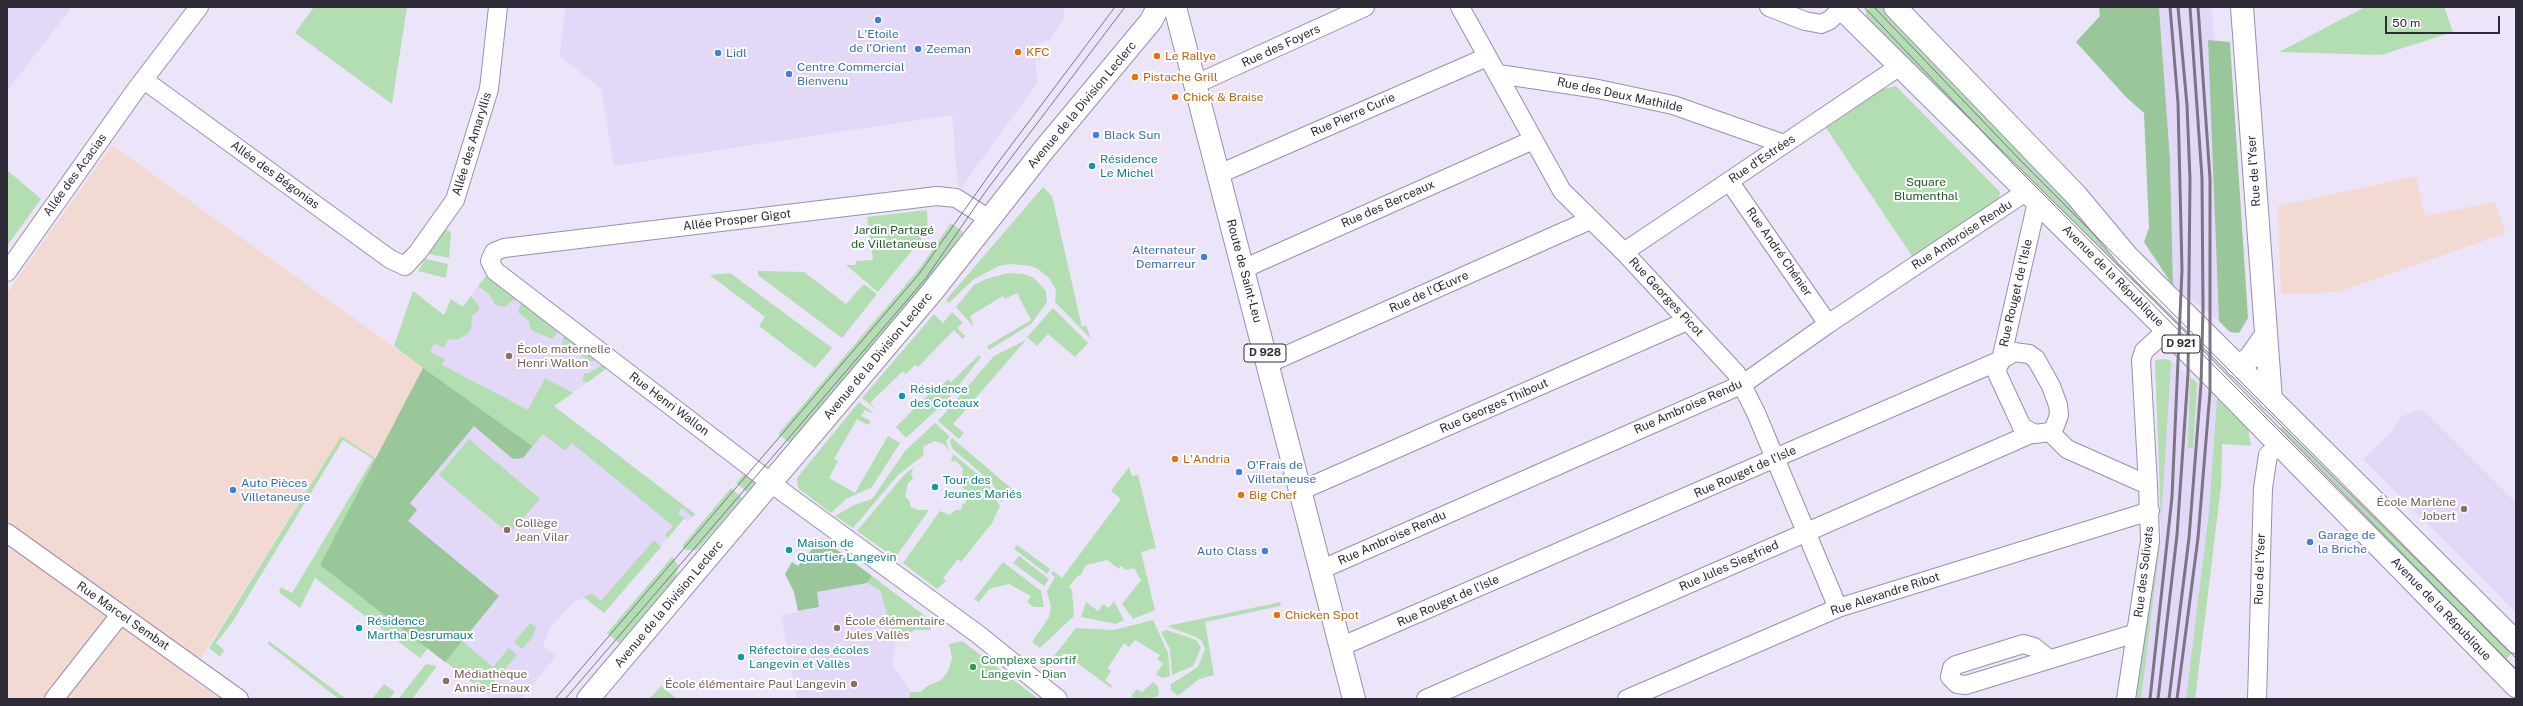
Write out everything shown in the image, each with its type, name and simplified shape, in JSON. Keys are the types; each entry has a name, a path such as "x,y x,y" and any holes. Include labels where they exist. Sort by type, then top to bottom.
{"main road":[{"name":"D 928","path":"1158,7 1164,9 1174,7"},
{"name":"Avenue de la Division Leclerc","path":"588,699 932,292 989,219 1151,21 1158,7"},
{"name":"Route de Saint-Leu","path":"1174,7 1196,84 1354,699"},
{"name":"Avenue de la République","path":"1895,7 2076,195 2127,256 2516,642"},
{"name":"Rue de l'Yser","path":"2242,7 2271,400"},
{"name":"Avenue de la République","path":"1842,8 2167,330 2516,686"},
{"path":"2237,366 2249,359 2266,335"}],"street":[{"name":"Allée des Acacias","path":"7,272 144,80 199,7"},
{"name":"Allée des Amaryllis","path":"407,266 455,200 489,89 498,7"},
{"name":"Rue des Foyers","path":"1196,84 1365,7"},
{"name":"Rue Georges Picot","path":"1460,7 1562,190 1590,220 1624,252 1687,321 1733,368 1743,384 1838,608"},
{"path":"1769,7 1805,21 1821,24 1830,20 1842,8"},
{"name":"Rue Pierre Curie","path":"1219,174 1487,57"},
{"name":"Rue d'Estrées","path":"1624,252 1900,66"},
{"name":"Rue des Deux Mathilde","path":"1498,74 1598,89 1673,105 1784,144"},
{"name":"Allée des Bégonias","path":"144,80 380,251 400,265 407,266"},
{"name":"Rue des Berceaux","path":"1243,269 1533,140"},
{"name":"Rue André Chénier","path":"1729,181 1828,324"},
{"name":"Allée Prosper Gigot","path":"491,265 490,258 494,252 504,248 927,197 952,196 961,200 989,219"},
{"name":"Rue Ambroise Rendu","path":"1320,570 1743,384 1828,324 2032,197"},
{"name":"Rue Rouget de l'Isle","path":"1340,648 2001,360 2032,197"},
{"name":"Rue de l'Œuvre","path":"1267,364 1590,220"},
{"name":"Rue Henri Wallon","path":"491,265 495,271 772,483 978,636 1058,699"},
{"name":"Rue Georges Thibout","path":"1300,491 1687,321"},
{"name":"Rue des Solivats","path":"2126,699 2150,541 2150,510 2141,360 2144,351 2167,330"},
{"path":"2041,432 2057,422 2058,405 2039,362 2029,354 2018,352 2009,354 2001,360 1998,376 2018,422 2024,429 2041,432 2067,448 2148,485"},
{"name":"Rue Jules Siegfried","path":"1426,699 1806,532 2041,432"},
{"name":"Rue de l'Yser","path":"2257,699 2262,492 2268,455 2280,444"},
{"name":"Rue Alexandre Ribot","path":"1628,699 1838,608 2150,510"},
{"name":"Rue Marcel Sembat","path":"7,533 239,699"},
{"path":"54,699 120,615"},
{"path":"2049,659 2136,633"}],"shaded area":[{"path":"7,7 72,7 7,91"},
{"name":"Centre Commercial Bienvenu","path":"565,7 1063,7 1065,18 1049,40 1038,44 1040,60 1035,60 1038,82 961,188 958,187 952,115 614,166 601,89 560,56"},
{"path":"2159,7 2211,7 2214,32 2220,183 2219,321 2173,286 2170,160"},
{"path":"112,145 423,368 376,460 341,436 189,677 221,699 7,699 7,293"},
{"path":"2416,176 2425,216 2495,202 2506,233 2338,292 2281,294 2278,206"},
{"name":"Collège Jean Vilar","path":"486,276 607,368 554,406 695,514 688,522 684,519 604,613 584,598 574,602 549,629 543,646 556,656 521,699 493,699 320,565 407,402 434,343"},
{"path":"2166,359 2171,361 2223,404 2221,486 2195,699 2137,699 2161,537 2155,360"},
{"name":"École Marlène Jobert","path":"2422,409 2516,503 2516,613 2363,459 2389,434 2402,416"},
{"name":"École élémentaire Jules Vallès","path":"867,583 880,590 895,641 893,666 910,690 909,699 797,699 781,615 819,608 817,592"}],"green space":[{"path":"314,7 407,7 392,104 295,33"},
{"path":"1870,7 1885,7 2162,298 2152,308 1866,18 1866,11"},
{"path":"2099,7 2159,7 2170,160 2173,286 2144,242 2149,228 2144,113 2126,97 2076,42 2100,16"},
{"path":"2365,7 2444,7 2453,32 2381,55 2279,52"},
{"path":"2208,40 2230,42 2248,318 2239,333 2230,332 2219,321"},
{"name":"Square Blumenthal","path":"1896,86 2000,192 1998,203 1914,259 1826,128 1883,89"},
{"path":"7,170 41,199 7,246"},
{"path":"1043,187 1052,196 1082,327 1086,325 1091,339 1055,302 1056,290 1049,278 1038,269 1030,266 1011,264 999,266 974,279 949,303 946,300"},
{"name":"Jardin Partagé de Villetaneuse","path":"927,210 928,231 878,292 846,265 856,265 856,261 873,260 867,217"},
{"path":"951,223 963,232 936,271 790,443 778,434 919,269"},
{"path":"445,229 451,232 449,258 429,254"},
{"path":"425,259 448,264 446,278 418,271"},
{"path":"758,271 804,272 846,304 864,284 877,294 842,338 758,275"},
{"path":"730,273 832,348 815,368 759,326 765,317 710,275"},
{"path":"1009,273 1024,274 1034,278 1046,291 1047,302 1031,324 989,350 987,346 1031,320 1017,293 1005,299 1003,296 970,316 974,327 956,307 974,285 986,279"},
{"path":"486,276 515,299 504,307 495,305 490,295 478,286"},
{"path":"413,291 444,315 451,299 463,307 471,296 479,306 479,310 472,316 471,329 468,334 456,340 448,339 444,348 434,343 430,352 445,359 442,365 528,410 545,378 573,393 554,406 695,514 692,517 682,508 678,514 684,518 668,538 665,535 673,526 572,443 565,451 543,434 523,458 513,459 474,426 410,503 417,510 408,521 499,596 462,641 493,667 509,648 517,655 485,692 428,648 420,658 315,578 300,608 279,592 281,587 292,593 373,459 343,440 233,621 216,643 224,650 220,657 209,648 341,436 376,459 407,402 423,368 394,346"},
{"path":"521,303 558,332 552,339 531,330 529,321 518,312"},
{"path":"1053,308 1088,343 1075,357 1048,334 1037,346 1027,337"},
{"path":"952,312 963,323 957,328 965,336 963,339 954,330 918,367 915,365 906,374 903,371 870,403 878,411 862,398 934,314 943,323"},
{"path":"564,336 595,359 592,362 562,344"},
{"path":"1026,340 953,424 964,433 959,439 938,421 994,356"},
{"path":"979,355 981,357 949,398 906,438 896,427 937,386 939,388 948,379 951,382"},
{"path":"2166,359 2171,361 2161,523 2155,360"},
{"path":"602,365 607,368 587,383 582,380 585,373 589,373"},
{"path":"423,368 532,446 523,458 513,459 474,426 410,503 417,510 408,521 499,596 445,662 320,565"},
{"path":"2190,377 2197,382 2193,448 2188,448"},
{"path":"2217,399 2248,429 2251,446 2222,444 2221,486 2195,699 2186,699 2209,512"},
{"path":"859,402 875,414 865,410 861,416 871,421 868,425 857,419 834,459 838,461 829,478 855,493 888,436 900,443 872,487 846,499 831,513 798,488 797,478"},
{"path":"935,423 950,437 946,441 950,451 945,445 935,441 924,446 924,455 899,474 853,528 835,516 854,505 872,499 905,451"},
{"path":"2286,423 2516,649 2501,664 2276,433"},
{"path":"952,438 1012,489 1001,502 992,483 952,448 950,441"},
{"path":"469,439 540,499 509,534 439,475"},
{"path":"953,454 990,484 992,495 1000,506 992,523 961,562 958,559 943,578 946,581 937,589 903,563 940,511 950,515 955,510 961,510 962,504 966,503 966,492 962,486 965,481 962,474 963,469 956,461 951,462"},
{"path":"914,467 911,474 913,479 908,483 905,497 909,500 911,507 918,510 929,510 895,558 857,531 904,475"},
{"path":"1129,467 1132,476 1138,475 1156,548 1141,552 1155,610 1133,619 1122,604 1141,580 1134,568 1126,570 1121,566 1119,569 1107,560 1086,565 1080,576 1078,575 1069,587 1072,590 1074,616 1040,648 1032,642 1049,617 1051,607 1047,591 1055,577 1051,574 1053,571 1062,578 1121,499 1111,491"},
{"path":"748,470 756,481 747,492 736,483"},
{"path":"731,488 742,498 697,550 686,550 682,546"},
{"path":"2161,537 2141,699 2134,699"},
{"path":"821,538 872,576 867,583 817,592 819,607 798,611 794,592 785,574 792,562 798,566"},
{"path":"654,540 661,547 604,613 584,597 592,593 601,601"},
{"path":"1017,545 1050,569 1047,574 1014,549"},
{"path":"1019,556 1049,579 1044,586 1013,563"},
{"path":"672,557 678,565 676,577 619,643 607,633"},
{"path":"1003,562 1041,591 1044,607 1034,607 1027,602 1031,596 1009,584 989,589 979,602 974,599"},
{"path":"872,576 929,619 931,630 915,630 895,641 880,590 867,583"},
{"path":"1114,601 1124,620 1116,624 1081,617 1086,602 1098,611 1103,604 1109,608"},
{"path":"1281,602 1280,606 1205,622 1214,675 1199,679 1178,696 1171,690 1171,684 1198,667 1205,649 1202,641 1196,637 1167,626"},
{"path":"1153,620 1168,653 1170,676 1162,678 1156,674 1163,664 1157,659 1160,655 1135,640 1129,647 1124,643 1108,668 1111,671 1105,680 1112,686 1111,688 1064,653 1055,664 1050,661 1076,628 1114,630"},
{"path":"530,623 536,627 532,638 522,649 514,642"},
{"path":"1166,630 1197,641 1201,648 1193,666 1172,675 1170,649 1161,632"},
{"path":"269,641 346,699 339,699 268,644"},
{"name":"Complexe sportif Langevin - Dian","path":"962,641 1038,699 909,699 910,692 921,692 926,687 941,680 948,671 952,658 949,644"},
{"path":"426,664 437,666 412,699 398,699"},
{"path":"1153,682 1158,686 1159,694 1156,697 1136,699 1131,696 1137,689 1142,692"},
{"path":"384,684 395,692 389,699 372,699"},
{"path":"661,686 677,699 649,699"}],"tram line":[{"path":"555,699 919,274 997,164 1115,7"},
{"path":"565,699 926,278 986,191 1125,7"},
{"path":"1864,7 2016,167 2516,669"},
{"path":"1874,7 2021,161 2516,658"}],"railway":[{"path":"2150,699 2172,497 2182,270 2178,103 2170,7"},
{"path":"2158,699 2177,535 2188,374 2190,179 2187,105 2178,7"},
{"path":"2169,699 2189,538 2201,385 2203,309 2202,178 2190,7"},
{"path":"2177,699 2198,538 2210,392 2210,179 2198,7"}],"place":[{"name":"L'Etoile de l'Orient","path":"878,20"},
{"name":"Zeeman","path":"918,49"},
{"name":"KFC","path":"1018,52"},
{"name":"Lidl","path":"718,53"},
{"name":"Le Rallye","path":"1157,56"},
{"name":"Centre Commercial Bienvenu","path":"789,74"},
{"name":"Pistache Grill","path":"1135,77"},
{"name":"Chick & Braise","path":"1175,97"},
{"name":"Black Sun","path":"1096,135"},
{"name":"Résidence Le Michel","path":"1092,166"},
{"name":"Alternateur Demarreur","path":"1204,257"},
{"name":"École maternelle Henri Wallon","path":"509,356"},
{"name":"Résidence des Coteaux","path":"902,396"},
{"name":"L'Andria","path":"1175,459"},
{"name":"O'Frais de Villetaneuse","path":"1239,472"},
{"name":"Tour des Jeunes Mariés","path":"935,487"},
{"name":"Auto Pièces Villetaneuse","path":"233,490"},
{"name":"Big Chef","path":"1241,495"},
{"name":"École Marlène Jobert","path":"2464,509"},
{"name":"Collège Jean Vilar","path":"507,530"},
{"name":"Garage de la Briche","path":"2310,542"},
{"name":"Maison de Quartier Langevin","path":"789,550"},
{"name":"Auto Class","path":"1265,551"},
{"name":"Chicken Spot","path":"1277,615"},
{"name":"Résidence Martha Desrumaux","path":"359,628"},
{"name":"École élémentaire Jules Vallès","path":"837,628"},
{"name":"Réfectoire des écoles Langevin et Vallès","path":"741,657"},
{"name":"Complexe sportif Langevin - Dian","path":"973,667"},
{"name":"Médiathèque Annie-Ernaux","path":"446,681"},
{"name":"École élémentaire Paul Langevin","path":"854,684"}]}
